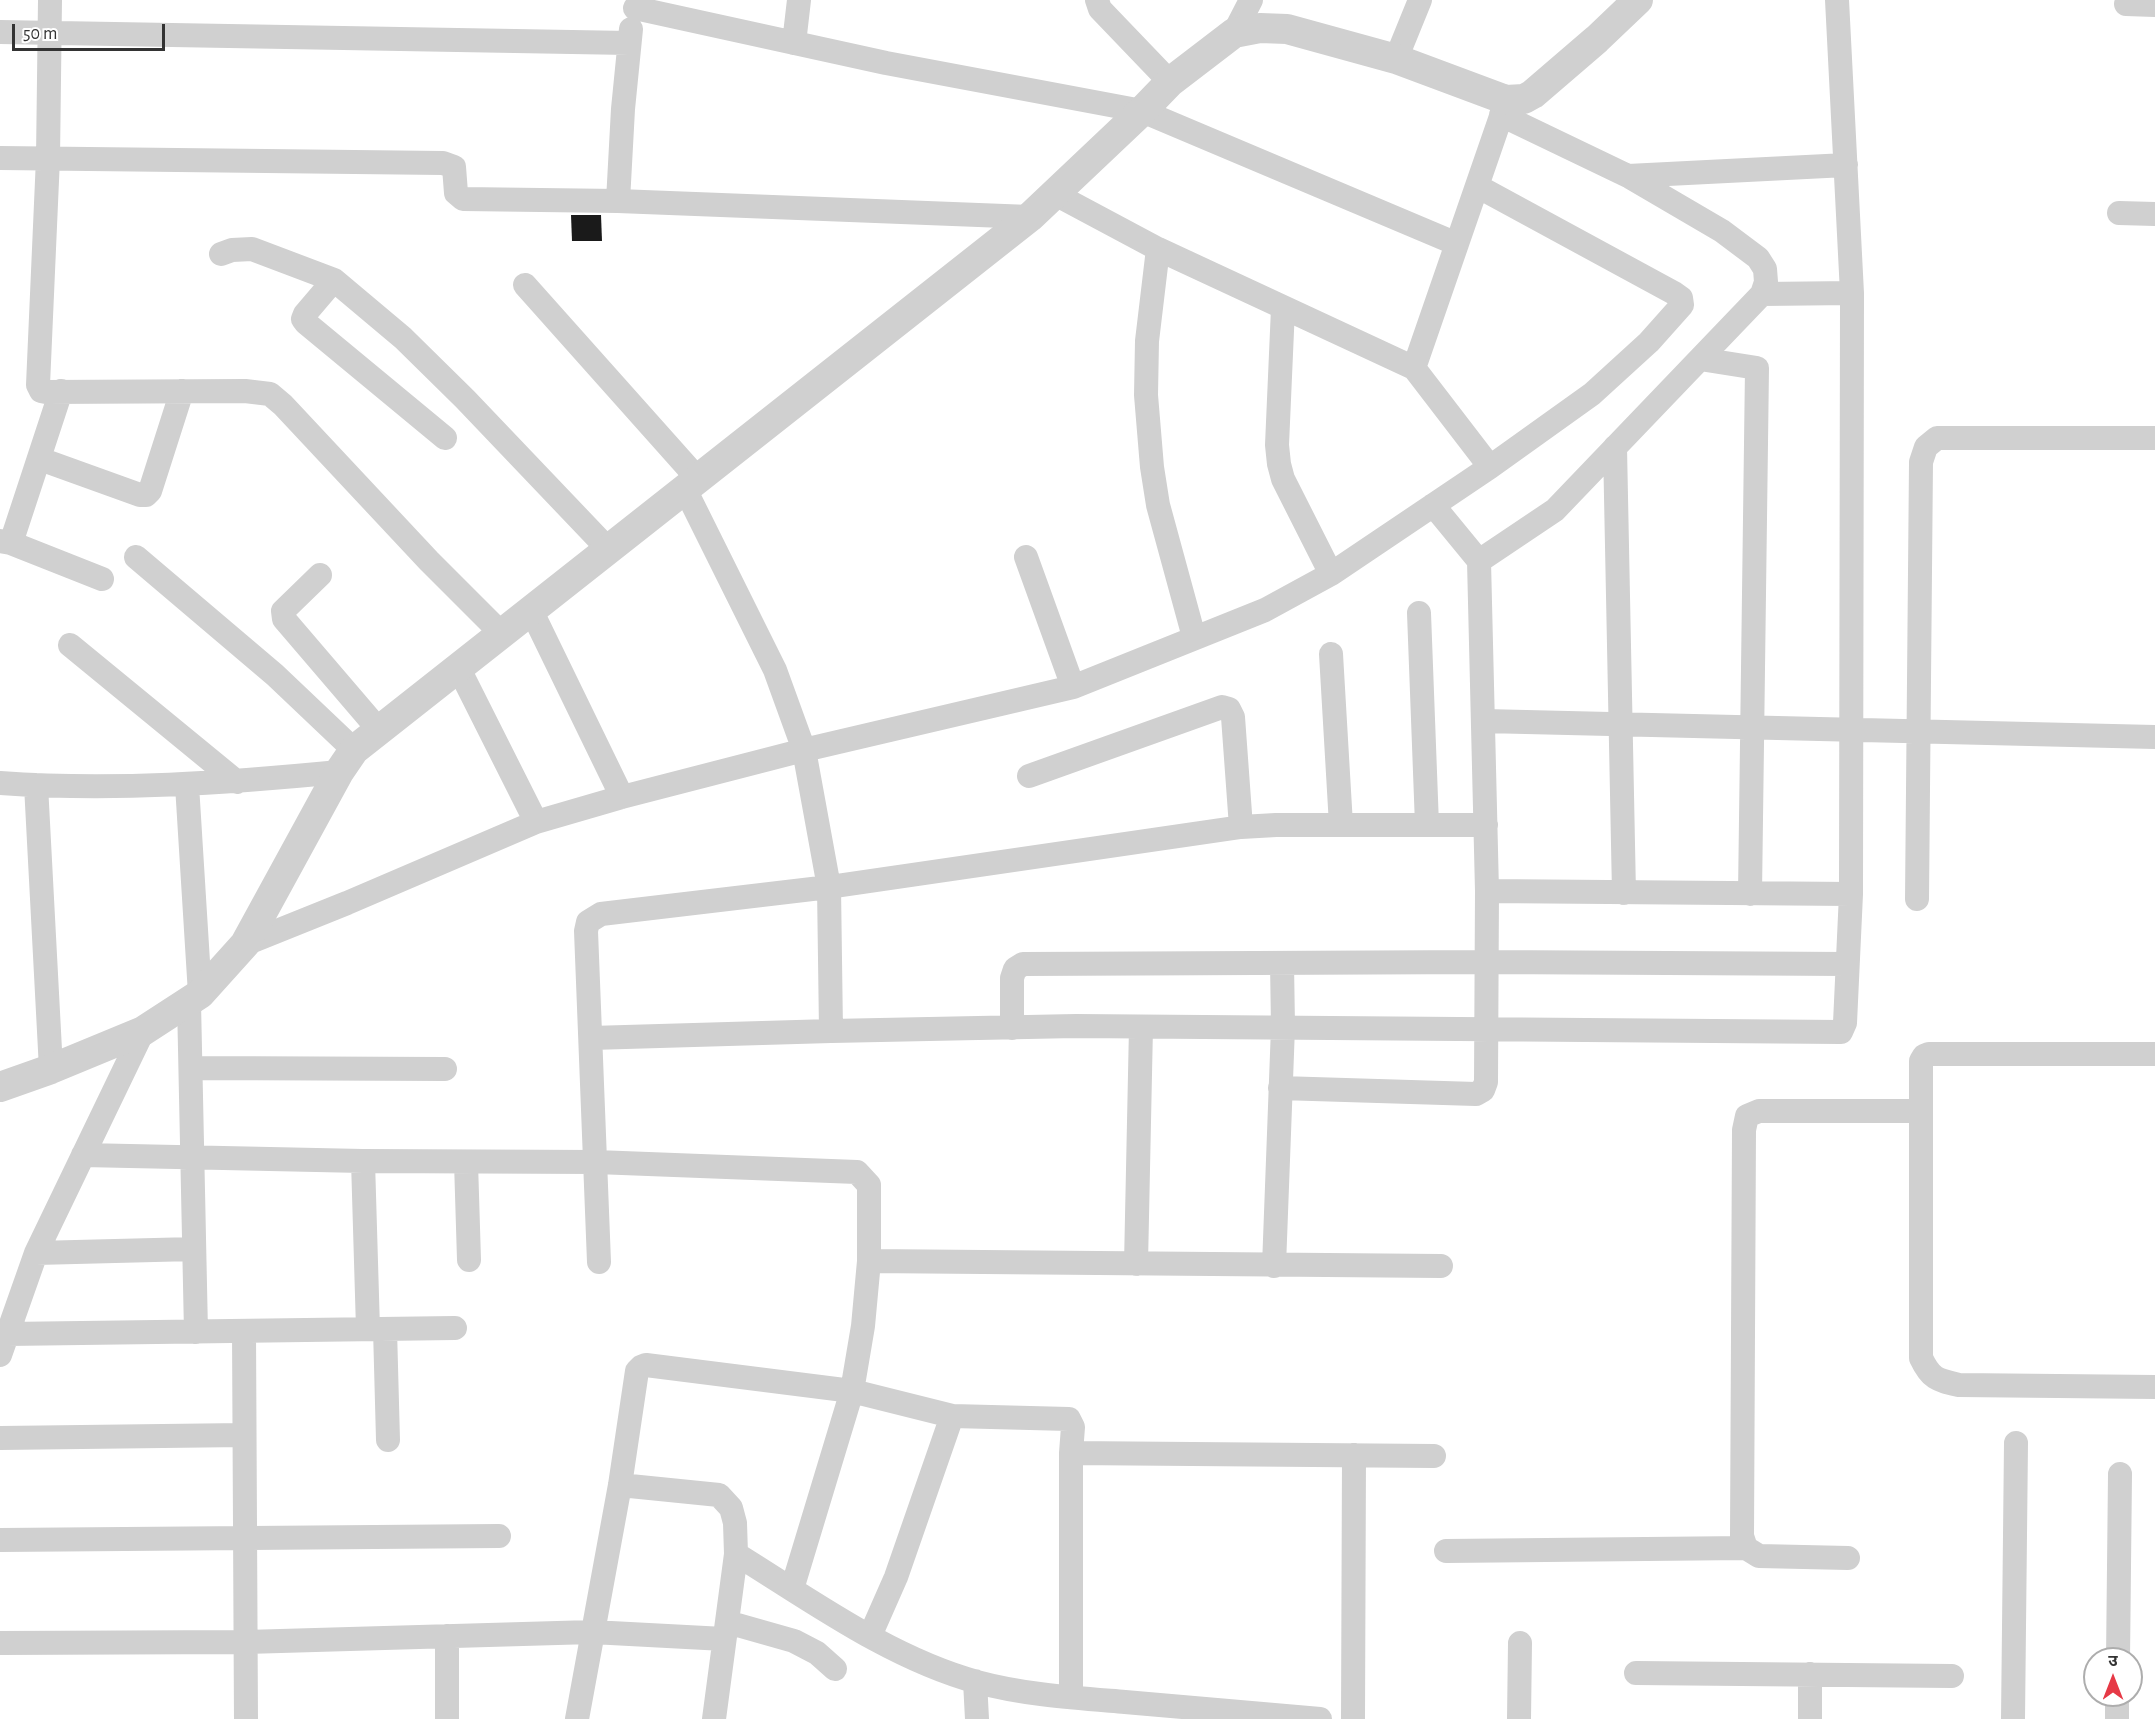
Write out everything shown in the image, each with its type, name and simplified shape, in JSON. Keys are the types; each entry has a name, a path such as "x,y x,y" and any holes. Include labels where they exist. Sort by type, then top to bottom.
{"street":[{"path":"50,0 48,158 38,385 41,391 245,391 270,394 501,633"},
{"path":"794,43 799,0"},
{"path":"1097,0 1100,9 1170,82"},
{"path":"0,1087 51,1070 143,1031 194,998 245,944 346,761 379,730 458,667 532,612 608,549 1030,217 1170,82 1234,33 1251,0"},
{"path":"1396,59 1420,0"},
{"path":"1414,368 1504,108 1533,94 1638,0"},
{"path":"591,1038 831,1030 1141,1027 1841,1032 1845,1023 1851,894 1852,293 1837,0"},
{"path":"618,201 622,109 635,4 886,63 1142,111 1457,244"},
{"path":"2126,4 2155,5"},
{"path":"1234,33 1260,28 1287,29 1396,59 1504,108 1628,176 1722,231 1758,258 1765,269 1766,282 1762,294 1555,510 1479,561"},
{"path":"0,32 629,43"},
{"path":"0,158 443,164 454,167 456,193 463,199 618,201 1030,217"},
{"path":"1628,176 1846,165"},
{"path":"245,944 536,822 622,797 804,750 1073,687 1265,610 1330,574 1490,467 1592,394 1649,342 1682,305 1681,298 1674,293 1477,186"},
{"path":"1056,194 1158,249 1414,368 1490,467"},
{"path":"2119,213 2155,214"},
{"path":"221,254 232,250 252,249 334,280 403,338 465,399 608,549"},
{"path":"1158,249 1147,341 1146,395 1152,467 1158,505 1194,637"},
{"path":"334,280 303,319 445,438"},
{"path":"525,285 691,484 775,670 804,750 829,887 831,1030"},
{"path":"1762,294 1852,293"},
{"path":"1283,308 1277,445 1279,464 1283,479 1330,574"},
{"path":"1700,359 1757,368 1750,894"},
{"path":"61,391 39,459 6,542 102,579"},
{"path":"39,459 140,495 146,495 150,491 182,391"},
{"path":"1917,899 1921,462 1926,447 1937,438 2155,438"},
{"path":"1615,447 1624,893"},
{"path":"1281,1088 1476,1094 1483,1090 1486,1082 1487,891 1479,561 1433,505"},
{"path":"136,557 275,675 346,761"},
{"path":"1026,557 1073,687"},
{"path":"320,575 283,610 284,619 379,730"},
{"path":"532,612 622,797"},
{"path":"1419,613 1427,825"},
{"path":"70,645 237,782"},
{"path":"1330,654 1341,825"},
{"path":"458,667 536,822"},
{"path":"1029,776 1222,707 1229,709 1233,717 1241,827"},
{"path":"1484,721 2155,737"},
{"path":"0,783 187,785 237,782 346,761"},
{"path":"36,785 51,1070"},
{"path":"187,785 194,998 190,1068 196,1332"},
{"path":"600,1262 586,931 588,922 601,914 829,887 1241,827 1486,825"},
{"path":"1487,891 1851,894"},
{"path":"1012,1028 1012,978 1015,969 1023,964 1487,962 1847,964"},
{"path":"1275,1266 1283,1027 1282,963"},
{"path":"1136,1264 1141,1027"},
{"path":"143,1031 36,1253 3,1345 196,1332 455,1328"},
{"path":"2155,1054 1929,1054 1921,1061 1921,1358 1928,1372 1938,1381 1959,1385 2155,1387"},
{"path":"190,1068 445,1070"},
{"path":"1746,1548 1742,1536 1744,1130 1747,1116 1759,1111 1921,1111"},
{"path":"83,1155 363,1161 597,1162 857,1172 869,1185 869,1261 863,1326 852,1391 792,1588"},
{"path":"363,1161 376,1329 388,1440"},
{"path":"466,1162 469,1260"},
{"path":"36,1253 194,1249"},
{"path":"869,1261 1441,1266"},
{"path":"244,1331 246,1719"},
{"path":"577,1719 620,1485 637,1371 646,1365 852,1391 951,1416 1069,1419 1073,1427 1071,1453 1071,1697"},
{"path":"870,1636 896,1577 951,1416"},
{"path":"0,1438 244,1435"},
{"path":"2013,1719 2016,1443"},
{"path":"1071,1453 1434,1456"},
{"path":"1353,1719 1354,1455"},
{"path":"2118,1647 2120,1474"},
{"path":"620,1485 719,1495 731,1508 735,1523 736,1554 714,1719"},
{"path":"0,1540 499,1536"},
{"path":"1446,1551 1746,1548 1759,1556 1848,1558"},
{"path":"736,1554 870,1636 917,1660 975,1681 1019,1691 1071,1697 1320,1719"},
{"path":"0,1643 246,1642 726,1630 794,1641 817,1653 835,1669"},
{"path":"447,1636 447,1719"},
{"path":"1519,1719 1520,1643"},
{"path":"1636,1673 1952,1676"},
{"path":"1810,1674 1810,1719"},
{"path":"975,1681 977,1719"}],"building":[{"path":"571,215 601,215 602,241 572,241"}]}
